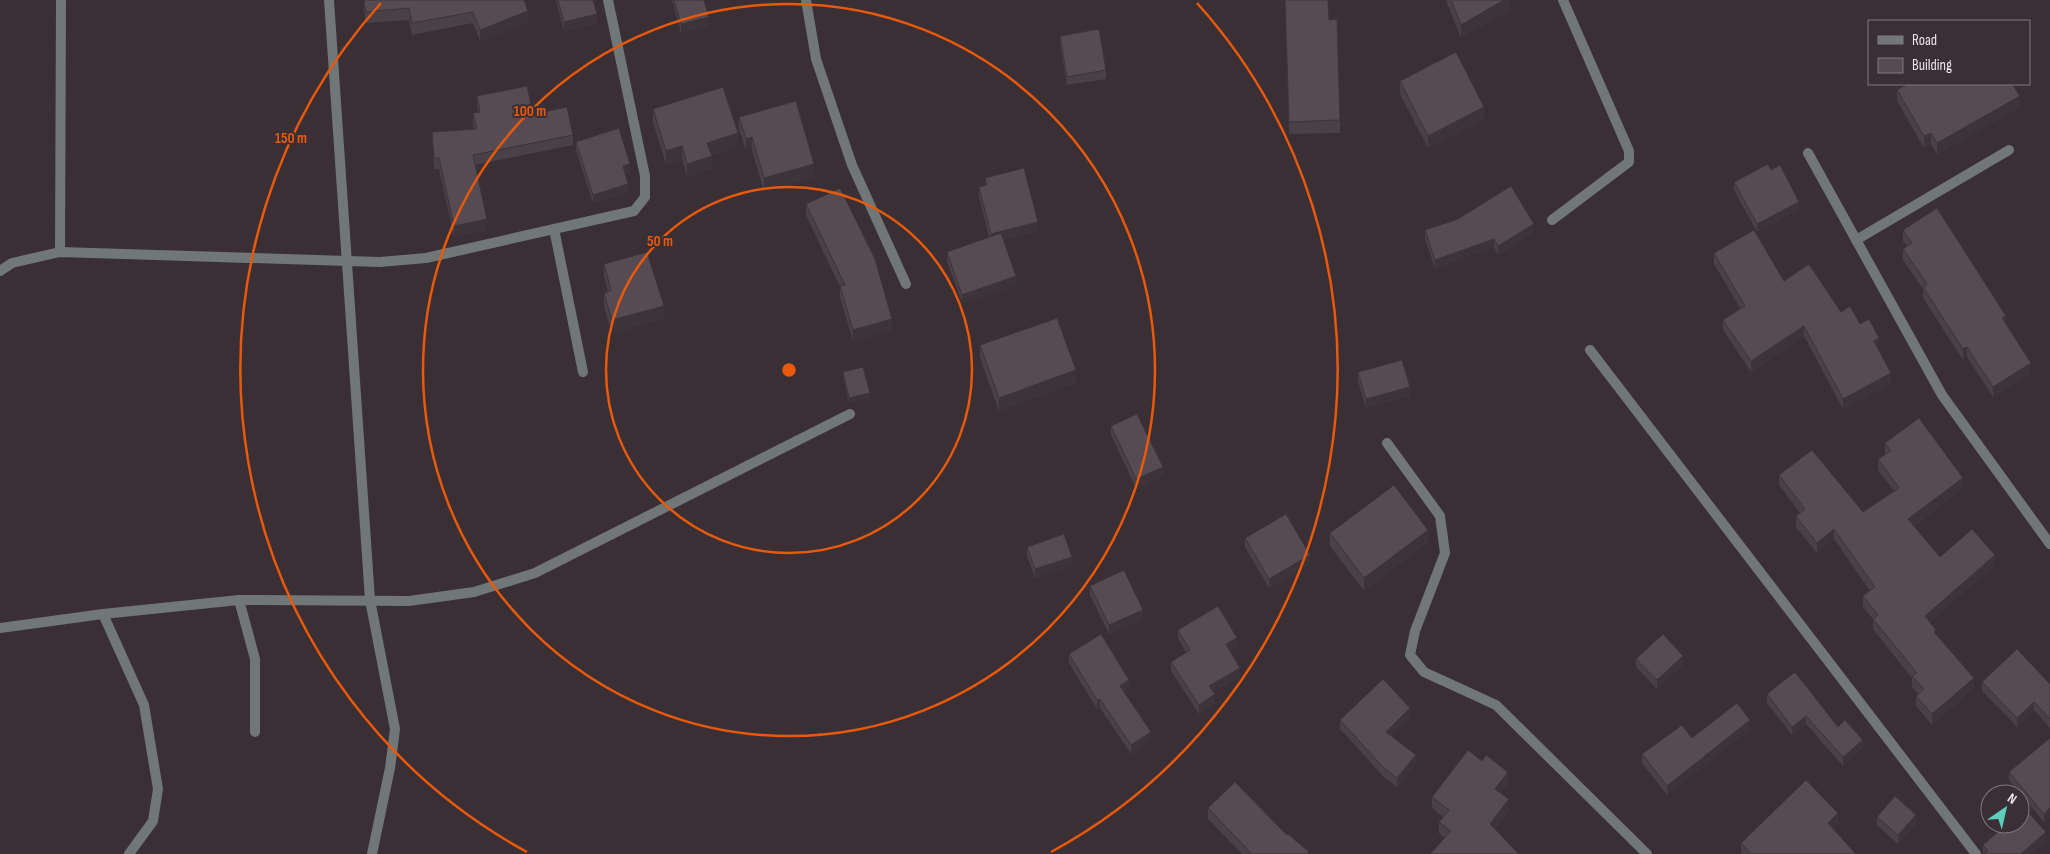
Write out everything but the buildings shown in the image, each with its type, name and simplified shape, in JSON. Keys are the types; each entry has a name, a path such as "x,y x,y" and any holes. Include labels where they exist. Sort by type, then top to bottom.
{"street":[{"path":"60,252 61,0"},
{"path":"329,0 347,236 345,260 370,600 395,729 390,768 372,854"},
{"path":"0,271 12,263 60,252 380,262 426,258 634,211 645,197 645,176 608,0"},
{"path":"806,0 816,59 852,165 906,284"},
{"path":"1552,220 1629,162 1629,151 1563,0"},
{"path":"1856,240 2009,150"},
{"path":"1808,153 1942,395 2050,544"},
{"path":"554,229 583,372"},
{"path":"1590,350 1976,854"},
{"path":"0,628 103,614 239,600 409,601 474,592 535,573 850,414"},
{"path":"1387,443 1440,516 1445,553 1415,631 1410,654 1424,672 1496,705 1647,854"},
{"path":"239,600 255,659 255,732"},
{"path":"103,614 144,705 158,789 153,821 129,854"}]}
